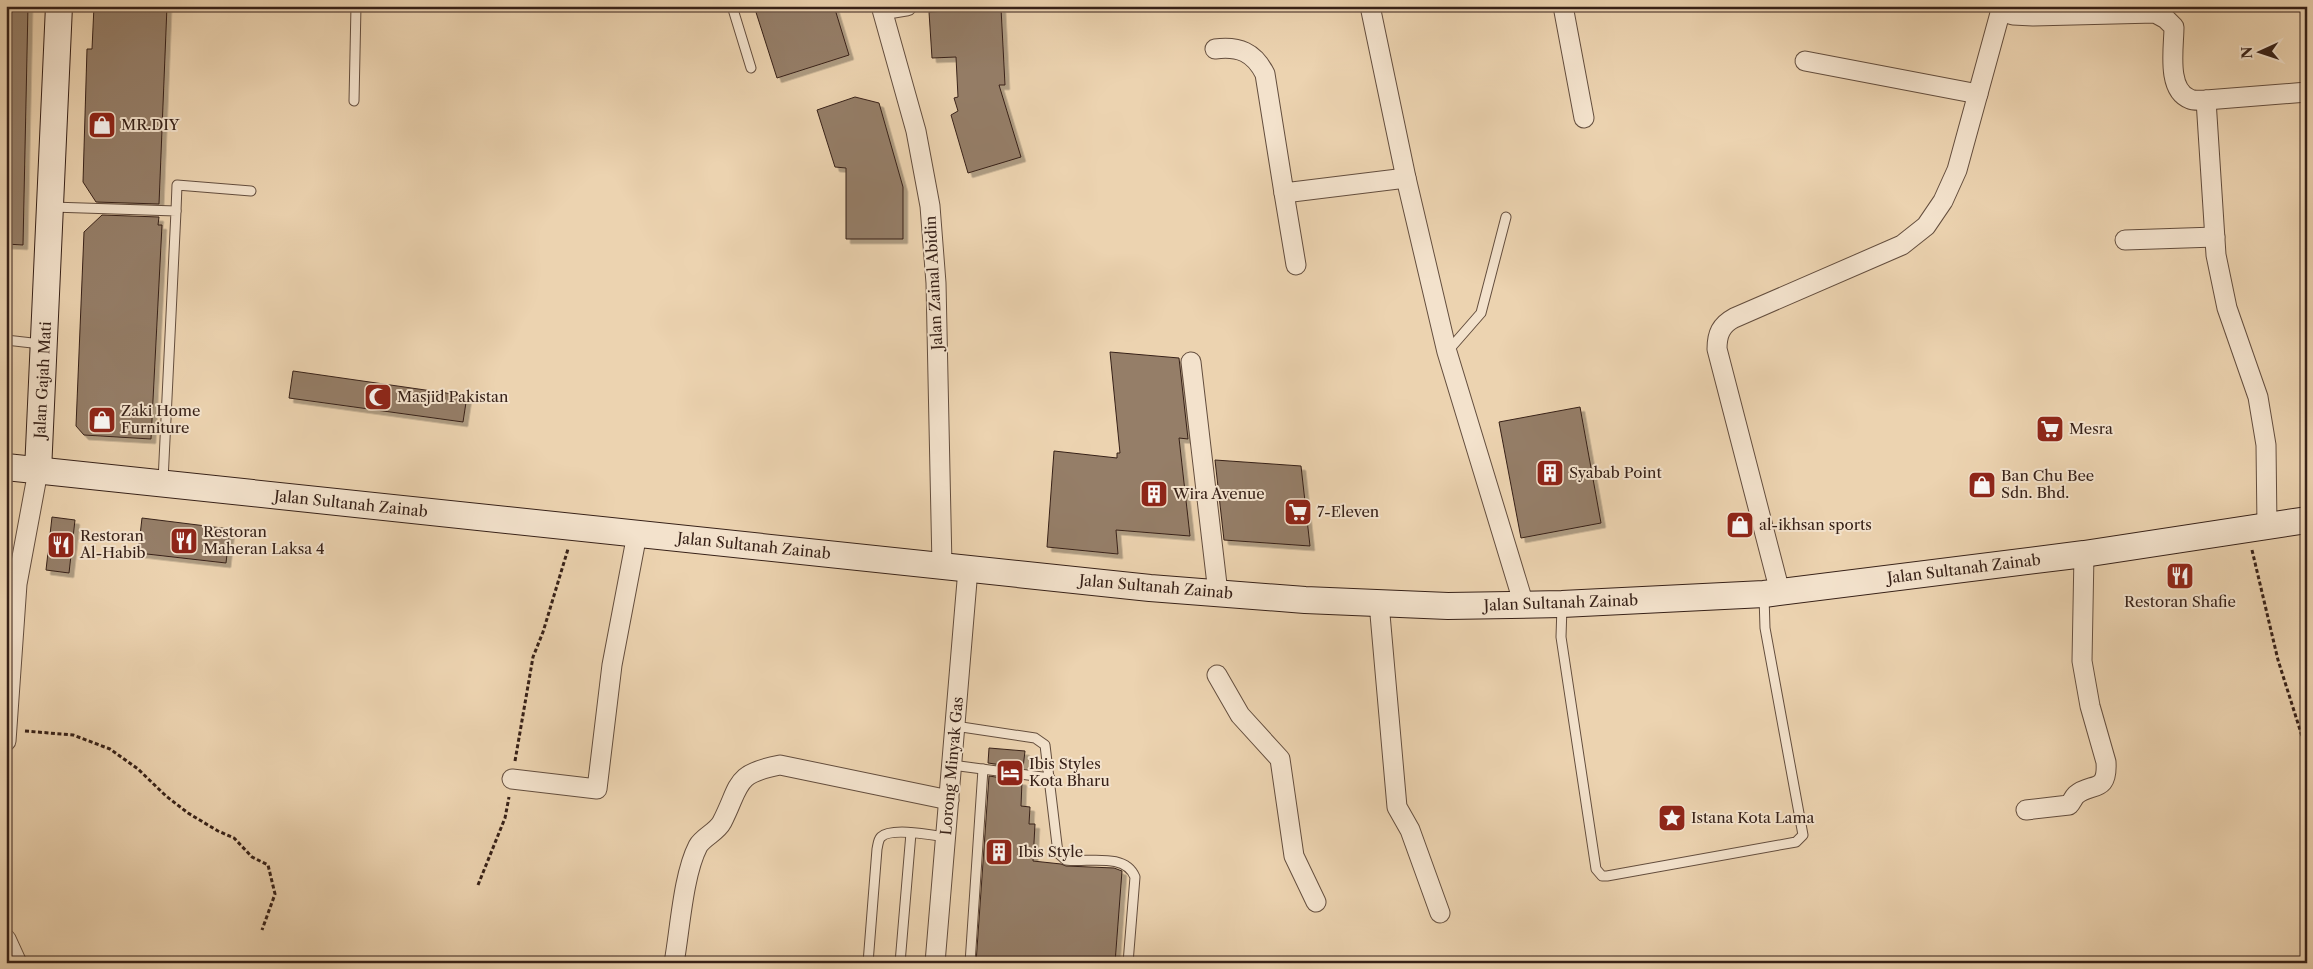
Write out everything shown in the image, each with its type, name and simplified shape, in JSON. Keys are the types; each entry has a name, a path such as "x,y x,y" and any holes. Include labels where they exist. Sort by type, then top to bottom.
{"main road":[{"name":"Jalan Gajah Mati","path":"38,471 61,10"},
{"name":"Jalan Sultanah Zainab","path":"6,467 968,569 1218,593 1448,606 1562,604 1772,593 2084,554 2307,520"}],"street":[{"path":"882,8 907,6"},
{"path":"1370,6 1406,178 1447,352 1524,605"},
{"path":"1563,6 1584,118"},
{"name":"Jalan Zainal Abidin","path":"882,8 916,132 930,206 936,283 942,566"},
{"path":"1772,593 1717,349 1719,331 1726,322 1734,318 1902,246 1926,226 1943,201 1957,170 2001,9 2013,15 2033,16 2155,12 2174,27 2174,76 2179,92 2190,99 2206,100 2307,92"},
{"path":"1215,50 1238,48 1250,53 1259,62 1265,74 1296,265"},
{"path":"1805,61 1978,94"},
{"path":"2206,100 2220,284 2258,397 2266,445 2257,527"},
{"path":"1284,193 1406,178"},
{"path":"2125,240 2215,237"},
{"path":"1191,362 1218,593"},
{"name":"Jalan Gajah Mati","path":"6,741 17,584 38,471"},
{"path":"512,779 597,790 612,666 637,534"},
{"path":"2026,810 2069,805 2079,793 2096,787 2103,781 2106,772 2106,762 2090,706 2082,661 2084,554"},
{"name":"Lorong Minyak Gas","path":"935,963 968,569"},
{"path":"1379,603 1397,806 1410,830 1440,913"},
{"path":"1217,675 1240,715 1280,759 1294,856 1316,902"},
{"path":"674,963 689,874 699,845 721,824 735,791 745,776 759,769 780,765 949,800"},
{"path":"6,939 17,963"}],"lane":[{"path":"354,101 356,6"},
{"path":"732,6 751,68"},
{"path":"163,484 177,185 251,191"},
{"path":"51,207 176,211"},
{"path":"1447,352 1481,313 1506,218"},
{"path":"6,340 44,345"},
{"path":"1562,604 1561,637 1596,868 1602,876 1607,876 1796,842 1803,835 1766,628 1772,593"},
{"path":"955,726 1035,738 1041,741 1047,751 1057,847 1062,857 1072,861 1106,860 1124,865 1133,872 1136,883 1128,963"},
{"path":"952,764 1050,778"},
{"path":"970,963 983,769"},
{"path":"868,963 877,849 880,838 887,833 946,836"},
{"path":"900,963 911,833"}],"path":[{"path":"478,885 505,818 533,656 543,632 574,527"},
{"path":"2257,527 2278,660 2307,752"},
{"path":"7,730 73,735 110,749 138,769 166,796 188,813 234,838 252,857 268,865 275,894 262,930"}],"building":[{"path":"6,6 28,6 23,245 6,244"},
{"path":"94,6 167,6 159,204 96,202 83,182 87,49 92,49"},
{"path":"754,6 834,6 849,55 777,78"},
{"path":"1001,8 1005,85 999,85 1021,157 968,173 951,115 958,111 954,98 958,97 956,57 932,58 929,12"},
{"path":"855,97 879,103 903,187 903,239 846,239 846,168 835,167 817,110"},
{"path":"102,215 159,217 158,225 162,225 151,439 84,435 76,426 84,232"},
{"path":"1110,352 1179,358 1188,439 1179,438 1190,536 1116,530 1118,554 1047,547 1054,451 1117,458 1117,453 1120,453"},
{"name":"Masjid Pakistan","path":"293,371 467,396 463,422 289,398"},
{"name":"Syabab Point","path":"1580,407 1601,523 1521,538 1499,422"},
{"path":"1215,460 1301,466 1310,546 1224,540"},
{"name":"Restoran Al-Habib","path":"52,517 75,520 69,573 46,570"},
{"name":"Restoran Maheran Laksa 4","path":"142,518 230,529 226,563 138,553"},
{"path":"989,748 1025,751 1023,768 988,763"},
{"name":"Ibis Style","path":"989,776 1022,781 1021,806 1030,807 1029,824 1035,824 1033,861 1066,866 1114,868 1122,871 1115,963 976,963"}],"place":[{"name":"MR.DIY","path":"102,125"},
{"name":"Masjid Pakistan","path":"378,397"},
{"name":"Zaki Home Furniture","path":"102,420"},
{"name":"Mesra","path":"2050,429"},
{"name":"Syabab Point","path":"1550,473"},
{"name":"Ban Chu Bee Sdn. Bhd.","path":"1982,485"},
{"name":"Wira Avenue","path":"1154,494"},
{"name":"7-Eleven","path":"1298,512"},
{"name":"al-ikhsan sports","path":"1740,525"},
{"name":"Restoran Maheran Laksa 4","path":"184,541"},
{"name":"Restoran Al-Habib","path":"61,545"},
{"name":"Restoran Shafie","path":"2180,576"},
{"name":"Ibis Styles Kota Bharu","path":"1010,773"},
{"name":"Istana Kota Lama","path":"1672,818"},
{"name":"Ibis Style","path":"999,852"}]}
